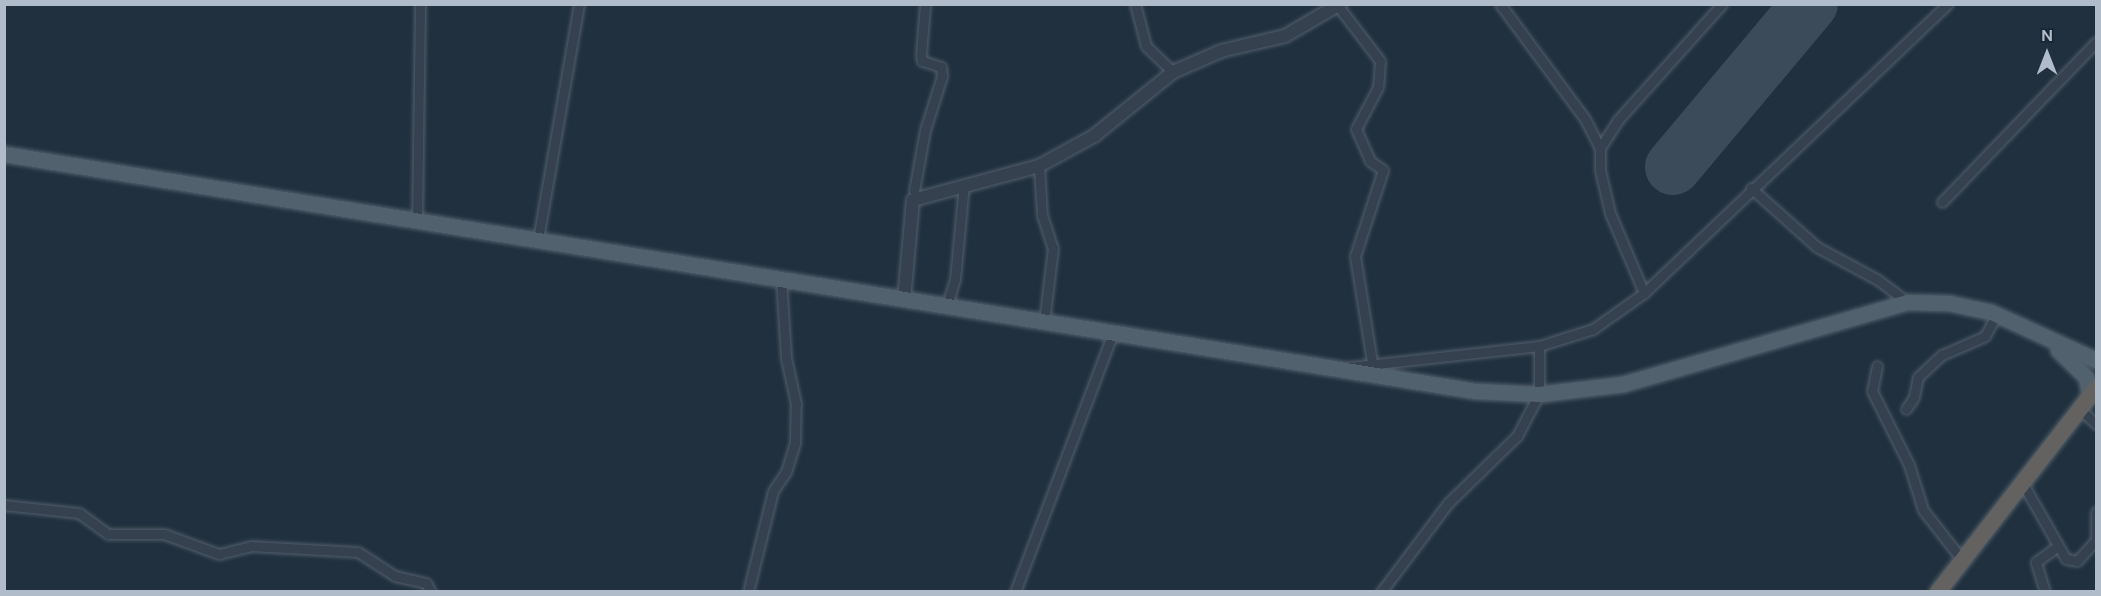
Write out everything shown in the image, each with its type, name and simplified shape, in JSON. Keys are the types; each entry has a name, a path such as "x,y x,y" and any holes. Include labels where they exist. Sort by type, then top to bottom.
{"highway":[{"path":"1938,591 2089,398"}],"main road":[{"path":"4,154 781,278 904,300 947,304 1044,322 1457,389 1539,394 1657,376 1865,311 1907,303 1949,303 1996,315 2097,360"},
{"path":"2035,331 2086,377 2089,398"}],"street":[{"path":"417,221 420,4"},
{"path":"538,239 579,4"},
{"path":"914,191 924,130 942,76 941,67 922,61 925,4"},
{"path":"1135,4 1146,46 1173,72"},
{"path":"1500,4 1585,119 1600,148 1600,170 1610,213 1644,293"},
{"path":"1600,148 1617,120 1722,4"},
{"path":"1332,370 1372,362 1539,346 1593,329 1644,293 1751,188 1948,4"},
{"path":"904,300 913,200 964,184 1039,166 1094,136 1173,72 1221,51 1286,36 1339,5 1380,61 1378,87 1356,129 1370,161 1383,170 1370,197 1355,256 1372,362"},
{"path":"1942,202 2097,42"},
{"path":"1039,166 1042,215 1053,248 1044,322"},
{"path":"947,304 955,279 964,184"},
{"path":"1751,188 1817,247 1878,280 1907,303"},
{"path":"748,591 773,491 786,472 795,443 796,404 786,358 781,278"},
{"path":"1906,409 1914,397 1918,377 1942,355 1985,336 1996,315"},
{"path":"1015,591 1113,333"},
{"path":"1381,591 1448,503 1517,436 1539,394 1539,346"},
{"path":"1877,366 1872,391 1909,465 1923,510 1963,561"},
{"path":"2089,398 2097,424"},
{"path":"2023,484 2057,547 2066,559 2078,561 2096,540 2097,512"},
{"path":"4,505 79,513 108,534 164,534 219,554 251,546 358,552 394,576 426,583 431,591"},
{"path":"2045,591 2036,562 2057,547"}],"runway":[{"path":"1673,167 1810,4"}]}
